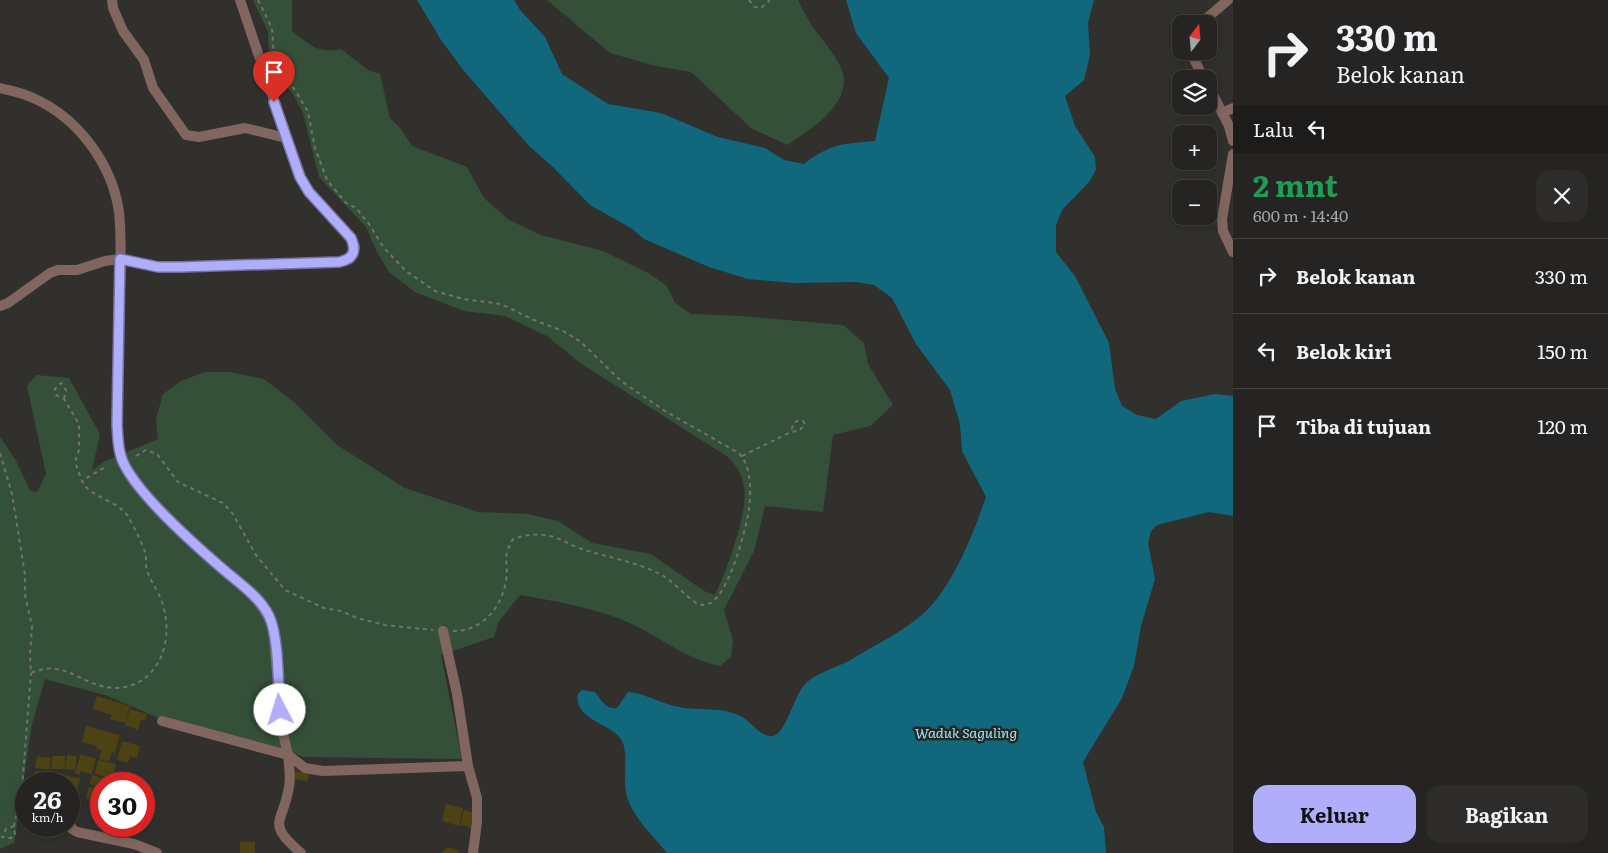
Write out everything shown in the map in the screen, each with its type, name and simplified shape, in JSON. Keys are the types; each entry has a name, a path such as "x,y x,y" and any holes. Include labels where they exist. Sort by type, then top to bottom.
{"street":[{"path":"112,0 113,8 123,31 144,60 153,88 186,135 199,137 245,128 286,138"},
{"path":"0,306 8,304 50,272 77,270 105,261 120,259 158,267 180,267 339,262 350,259 355,247 351,238 309,192 300,177 240,0"},
{"path":"1210,15 1228,0"},
{"path":"0,88 33,97 65,117 85,136 99,157 115,194 119,212 120,259 117,425 119,446 124,465 144,492 206,554 252,594 269,615 273,628 282,729 288,755 290,786 278,823 282,836 301,853"},
{"path":"1217,103 1231,125 1233,142"},
{"path":"1222,113 1233,108"},
{"path":"1233,154 1222,219 1223,231 1233,252"},
{"path":"1222,219 1233,214"},
{"path":"443,631 461,718 468,766 477,798 477,822 473,853"},
{"path":"162,721 288,755 306,768 323,771 468,766"},
{"path":"80,833 134,844 157,853"}],"path":[{"path":"136,456 146,450 157,454 178,482 223,503 233,514 256,555 285,590 324,608 341,611 385,625 443,631 463,631 477,626 491,616 500,599 506,579 504,558 506,550 513,539 530,534 550,536 579,548 663,576 679,586 693,602 704,606 713,603 722,591 745,533 750,500 748,471 742,456 665,411 621,381 581,342 562,331 501,304 463,299 435,291 406,271 384,248 356,208 346,203 327,180 315,148 308,112 295,90 278,68 274,58 272,28 258,0"},
{"path":"748,0 755,7 760,8 770,0"},
{"path":"31,673 53,668 70,672 104,688 119,688 133,684 147,676 157,667 164,653 165,611 160,596 146,570 145,552 128,516 111,502 95,494 82,481 75,462 79,450 79,424 64,398 56,394 55,389 61,383 66,390 64,398"},
{"path":"742,456 791,432 799,431 805,424 803,421 797,421 793,424 791,432"},
{"path":"0,453 12,494 25,575 25,595 32,626 31,673 22,789 14,826 15,835 11,838 2,837 6,829 14,826"},
{"path":"82,481 105,467"}],"green space":[{"path":"253,0 292,0 292,31 309,44 320,49 341,49 368,70 380,74 390,118 401,129 412,146 467,167 484,198 509,220 541,235 603,251 650,274 667,286 675,303 691,314 743,316 843,325 864,343 868,364 893,405 870,426 833,435 823,512 765,506 754,551 724,610 733,640 731,657 720,666 686,654 634,625 606,614 578,606 520,595 499,621 494,637 441,655 462,759 303,757 286,749 156,717 108,696 45,679 32,724 25,772 15,772 14,843 0,849 0,437 15,459 30,490 37,492 46,474 27,386 36,375 69,378 100,434 92,470 105,461 158,439 156,419 163,394 181,381 205,372 229,372 264,379 295,403 337,445 405,488 478,512 528,514 558,521 592,543 651,554 704,591 715,595 736,541 745,497 739,470 728,457 580,363 547,336 505,316 464,311 415,292 389,272 376,250 366,227 319,177 303,113 293,94 276,73 269,55 268,32"},
{"path":"547,0 798,0 811,24 840,66 844,80 842,91 832,110 805,133 787,145 751,128 691,72 656,66 610,53"}],"water":[{"name":"Waduk Saguling","path":"417,0 514,0 520,10 545,37 562,74 608,104 661,113 718,137 765,148 784,160 804,164 830,148 875,141 889,78 856,33 846,0 1094,0 1088,23 1090,55 1084,80 1065,96 1075,126 1095,157 1096,170 1089,182 1062,210 1056,225 1056,252 1075,276 1109,343 1115,389 1122,406 1137,415 1156,419 1181,401 1215,394 1233,396 1233,516 1209,512 1157,525 1151,531 1148,543 1155,579 1141,626 1134,666 1122,698 1083,762 1096,812 1104,827 1106,853 667,853 645,828 631,807 626,793 624,745 616,733 594,720 581,709 578,702 578,694 582,690 595,692 604,704 613,708 617,708 628,692 641,694 679,707 726,711 742,717 765,735 773,736 782,728 802,687 807,682 854,658 899,631 916,620 934,602 953,575 961,559 986,497 962,451 960,424 950,390 916,344 892,298 874,285 856,282 794,283 748,279 709,267 644,239 631,228 590,205 554,168 529,146 464,71 441,40"}],"building":[{"path":"97,696 130,706 125,723 110,719 112,715 93,709"},
{"path":"130,709 147,714 145,721 141,720 138,730 125,725"},
{"path":"86,726 120,735 115,753 112,752 109,761 99,759 102,750 96,749 97,746 82,742"},
{"path":"122,741 140,746 137,758 130,756 128,763 117,760"},
{"path":"81,754 96,759 93,772 90,773 81,771 80,774 80,772 75,772"},
{"path":"67,755 77,756 75,770 65,769"},
{"path":"37,756 51,758 49,770 35,768"},
{"path":"52,756 65,756 65,769 51,769"},
{"path":"98,760 116,764 114,772 95,772"},
{"path":"294,771 309,773 308,781 293,779"},
{"path":"89,787 90,787 90,799 86,798"},
{"path":"446,804 463,808 459,826 442,821"},
{"path":"464,810 475,813 472,828 460,825"},
{"path":"240,842 255,842 255,853 240,853"},
{"path":"447,847 459,850 458,853 442,853"}],"route":[{"path":"274,102 300,177 309,192 351,238 355,247 352,256 350,259 339,262 180,267 158,267 120,259 117,425 119,446 124,465 144,492 206,554 252,594 269,615 273,628 280,710"}]}
